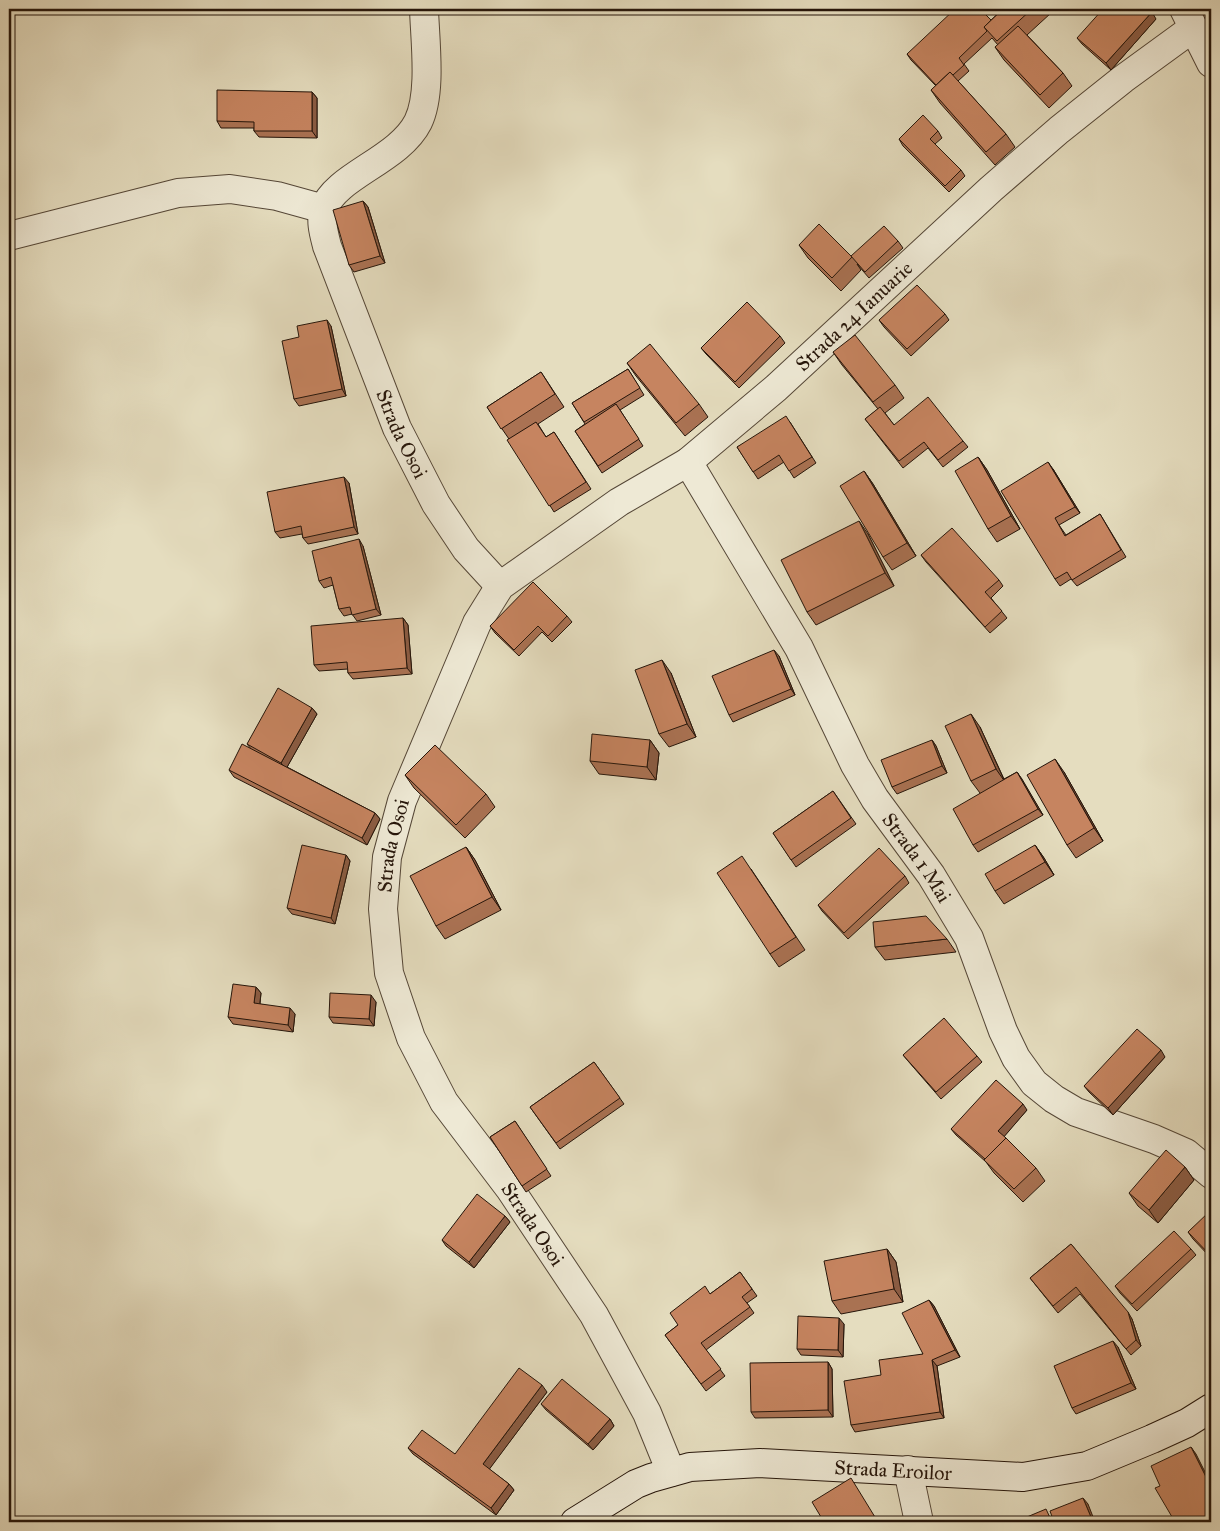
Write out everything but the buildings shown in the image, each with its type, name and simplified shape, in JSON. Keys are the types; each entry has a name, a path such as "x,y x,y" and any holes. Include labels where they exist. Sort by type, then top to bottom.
{"street":[{"path":"9,236 187,192 230,189 278,196 324,209 331,195 396,149 409,136 418,122 424,106 426,83 424,9"},
{"path":"1189,18 1211,63"},
{"name":"Strada 24 Ianuarie","path":"500,586 619,502 688,462 776,388 991,188 1123,79 1189,18"},
{"name":"Strada Osoi","path":"324,209 322,226 327,246 397,428 436,504 466,548 500,586 477,623 402,801 387,856 383,909 389,973 411,1038 444,1102 510,1189 594,1315 647,1413 671,1472"},
{"name":"Strada 1 Mai","path":"688,462 799,648 855,765 874,799 931,875 969,938 1003,1031 1016,1058 1034,1083 1054,1099 1076,1112 1154,1138 1186,1153 1211,1174"},
{"name":"Strada Eroilor","path":"575,1522 636,1484 690,1467 760,1463 1023,1477 1087,1466 1178,1427 1211,1408"},
{"path":"908,1470 919,1522"}]}
